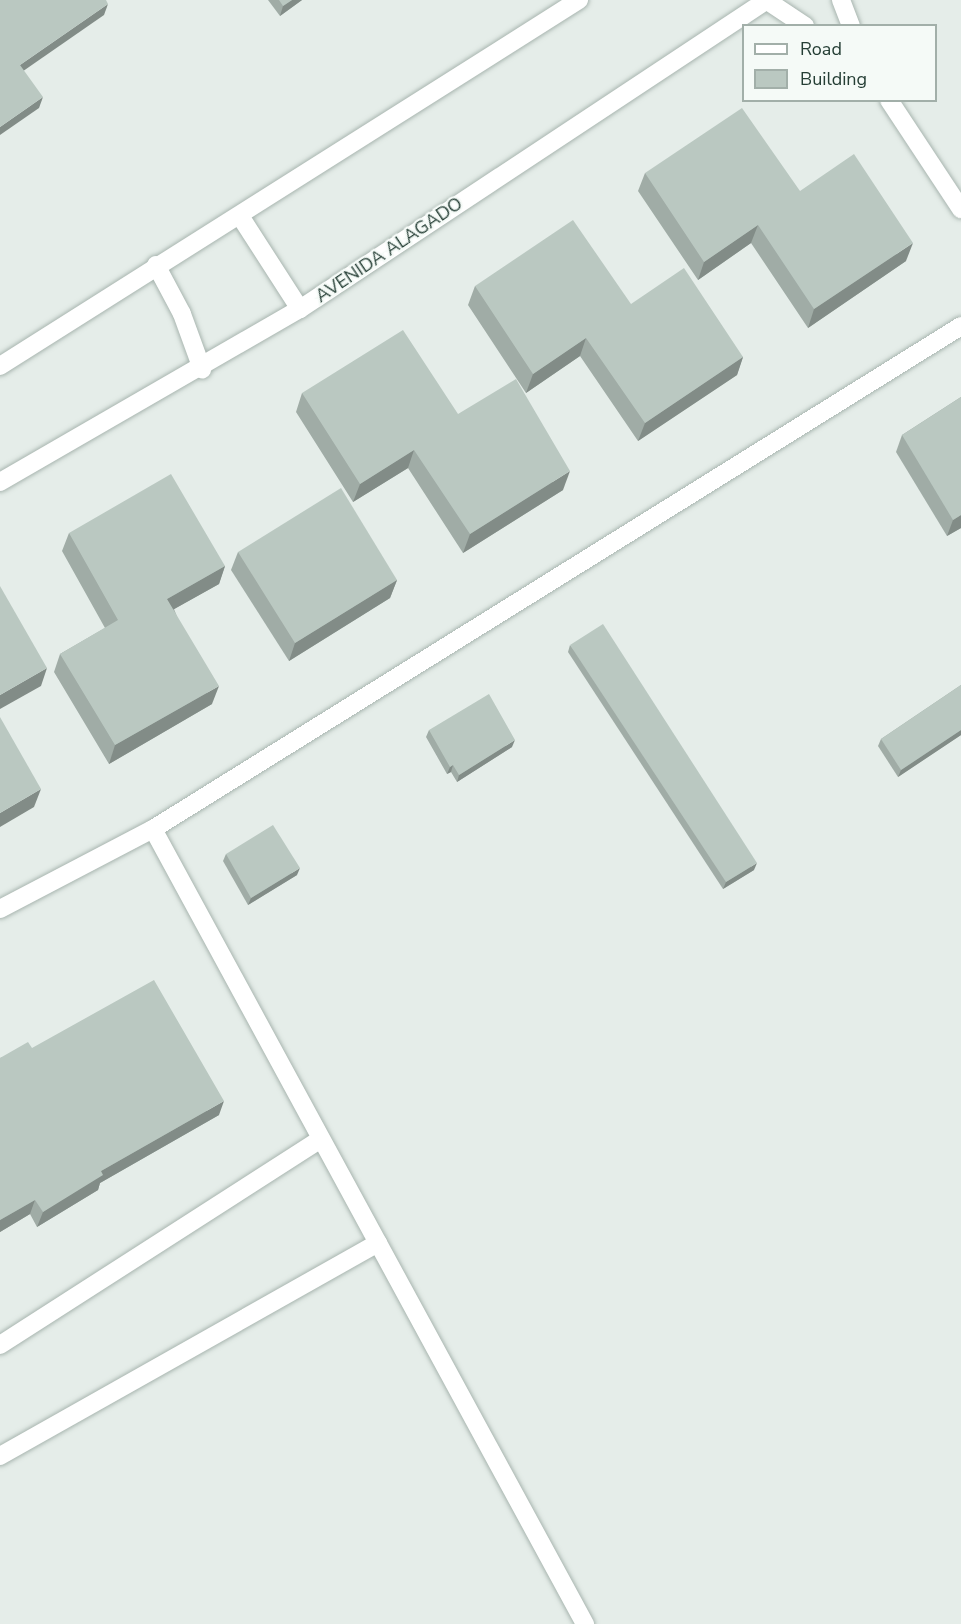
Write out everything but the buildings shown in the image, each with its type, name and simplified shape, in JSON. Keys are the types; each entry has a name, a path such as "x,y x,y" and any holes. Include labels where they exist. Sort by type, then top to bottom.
{"street":[{"path":"0,366 156,264 240,216 579,0"},
{"path":"767,0 802,24"},
{"name":"AVENIDA ALAGADO","path":"0,482 202,369 300,309 767,0"},
{"path":"841,0 850,24"},
{"path":"890,102 961,209"},
{"path":"240,216 300,309"},
{"path":"156,264 182,314 202,369"},
{"path":"0,909 153,829 961,326"},
{"path":"153,829 585,1624"},
{"path":"0,1344 321,1138"},
{"path":"0,1456 378,1243"}]}
